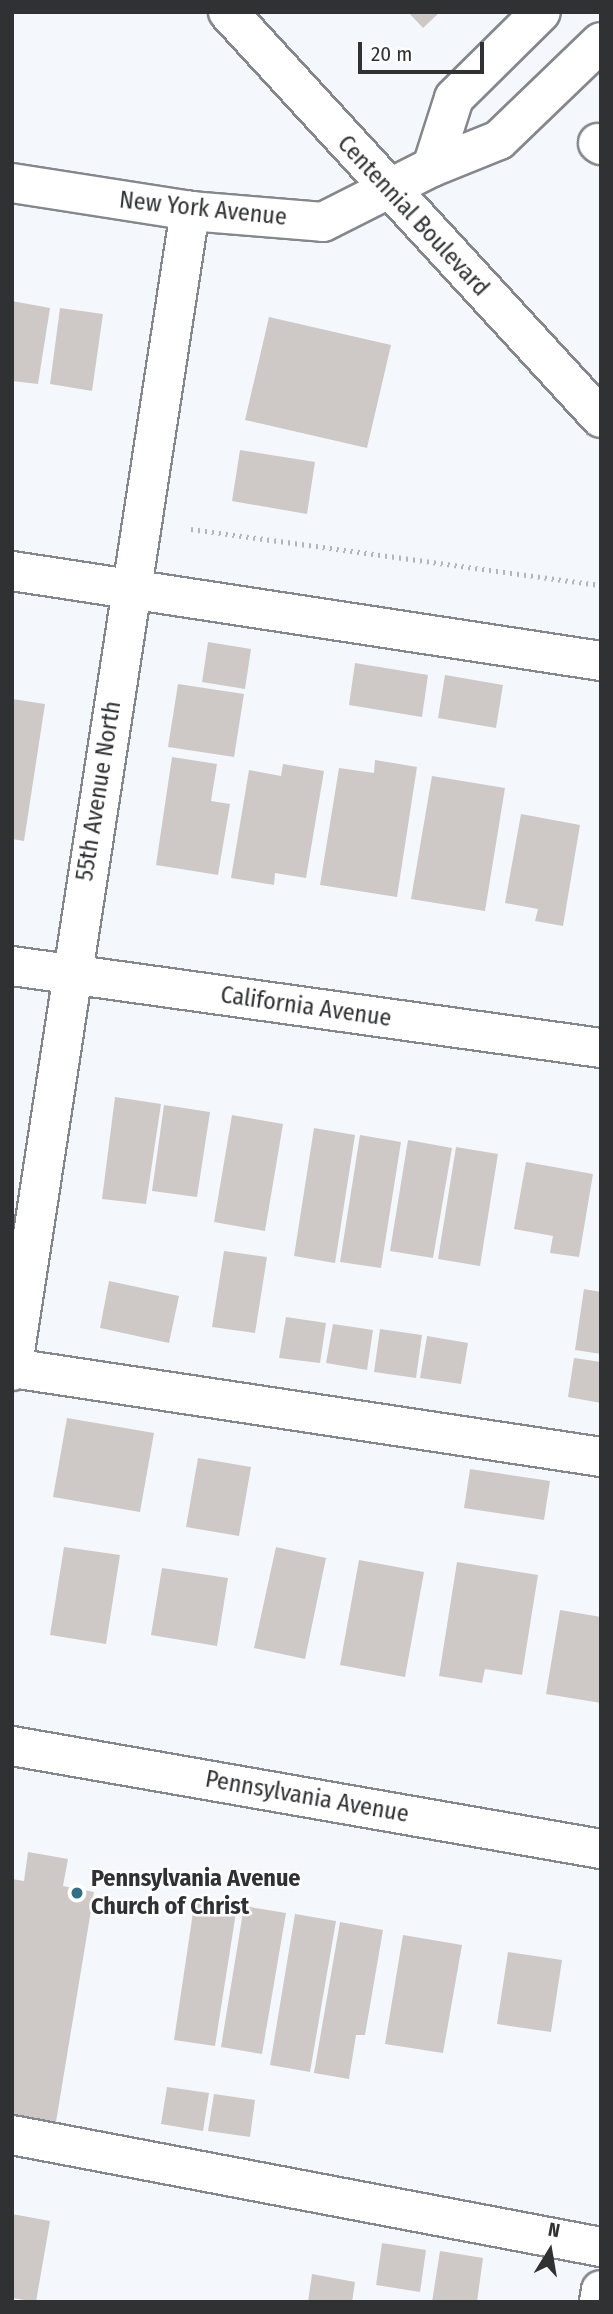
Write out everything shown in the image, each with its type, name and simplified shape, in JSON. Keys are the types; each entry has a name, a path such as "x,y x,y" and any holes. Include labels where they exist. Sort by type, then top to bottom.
{"street":[{"name":"Centennial Boulevard","path":"228,12 388,190 601,418"},
{"path":"432,167 454,98 541,12"},
{"name":"New York Avenue","path":"12,183 190,211 323,222 432,167 499,140 601,42"},
{"name":"55th Avenue North","path":"12,1369 190,211"},
{"path":"12,571 601,662"},
{"name":"California Avenue","path":"12,966 601,1048"},
{"path":"12,1369 601,1457"},
{"name":"Pennsylvania Avenue","path":"12,1746 601,1849"},
{"path":"12,2135 601,2247"},
{"path":"599,2302 601,2290"}],"path":[{"path":"191,529 601,586"}],"building":[{"path":"408,12 440,12 423,28"},
{"path":"12,301 50,308 38,384 12,381"},
{"path":"60,308 103,314 92,391 50,384"},
{"path":"269,317 391,345 367,448 245,420"},
{"path":"240,450 315,462 307,514 232,501"},
{"path":"208,642 251,649 245,689 202,682"},
{"path":"355,663 428,675 422,717 349,705"},
{"path":"445,675 503,685 496,728 438,718"},
{"path":"178,684 244,694 234,757 168,747"},
{"path":"12,699 45,704 24,841 12,839"},
{"path":"172,757 217,764 211,801 230,804 218,875 156,865"},
{"path":"375,760 417,767 397,897 320,885 339,768 374,773"},
{"path":"283,764 324,771 306,878 275,873 274,885 231,878 249,770 281,776"},
{"path":"432,776 505,788 485,911 411,899"},
{"path":"521,814 580,825 563,926 535,921 538,909 505,903"},
{"path":"115,1097 161,1104 146,1204 102,1199"},
{"path":"164,1105 210,1112 197,1197 152,1191"},
{"path":"232,1115 283,1124 265,1231 214,1222"},
{"path":"314,1128 355,1135 335,1263 294,1256"},
{"path":"360,1135 401,1142 381,1268 340,1262"},
{"path":"408,1140 452,1148 433,1258 390,1251"},
{"path":"456,1147 498,1154 480,1266 438,1259"},
{"path":"526,1162 593,1174 579,1257 550,1253 553,1236 514,1229"},
{"path":"224,1251 267,1257 255,1333 212,1327"},
{"path":"109,1281 179,1296 169,1343 100,1328"},
{"path":"584,1289 601,1292 601,1354 575,1350"},
{"path":"286,1317 326,1323 320,1363 279,1358"},
{"path":"333,1324 373,1330 367,1370 326,1363"},
{"path":"380,1329 422,1335 416,1378 374,1372"},
{"path":"427,1336 468,1343 461,1384 420,1378"},
{"path":"574,1358 601,1362 601,1403 568,1397"},
{"path":"67,1418 154,1433 140,1512 53,1497"},
{"path":"198,1458 251,1467 239,1536 186,1527"},
{"path":"470,1469 550,1481 544,1520 464,1508"},
{"path":"64,1547 120,1555 106,1644 50,1635"},
{"path":"276,1547 326,1558 305,1659 254,1648"},
{"path":"359,1560 424,1572 405,1677 340,1665"},
{"path":"457,1562 538,1575 522,1675 485,1669 482,1683 439,1676"},
{"path":"162,1568 228,1578 217,1646 151,1635"},
{"path":"560,1610 601,1617 601,1703 546,1694"},
{"path":"28,1852 68,1859 63,1886 94,1892 55,2128 12,2121 12,1879 24,1881"},
{"path":"195,1899 237,1906 215,2046 174,2040"},
{"path":"244,1906 286,1913 262,2054 221,2047"},
{"path":"295,1914 336,1921 310,2072 270,2065"},
{"path":"340,1922 383,1930 365,2035 356,2035 349,2079 314,2073"},
{"path":"403,1935 462,1945 443,2053 385,2044"},
{"path":"508,1952 562,1960 551,2032 497,2024"},
{"path":"167,2087 209,2093 203,2131 161,2124"},
{"path":"214,2094 255,2100 250,2137 208,2131"},
{"path":"12,2214 50,2221 36,2302 12,2298"},
{"path":"382,2243 426,2250 420,2292 376,2285"},
{"path":"440,2251 483,2258 477,2302 432,2302"},
{"path":"312,2274 355,2282 352,2302 308,2302"}],"place":[{"name":"Pennsylvania Avenue Church of Christ","path":"77,1893"}]}
